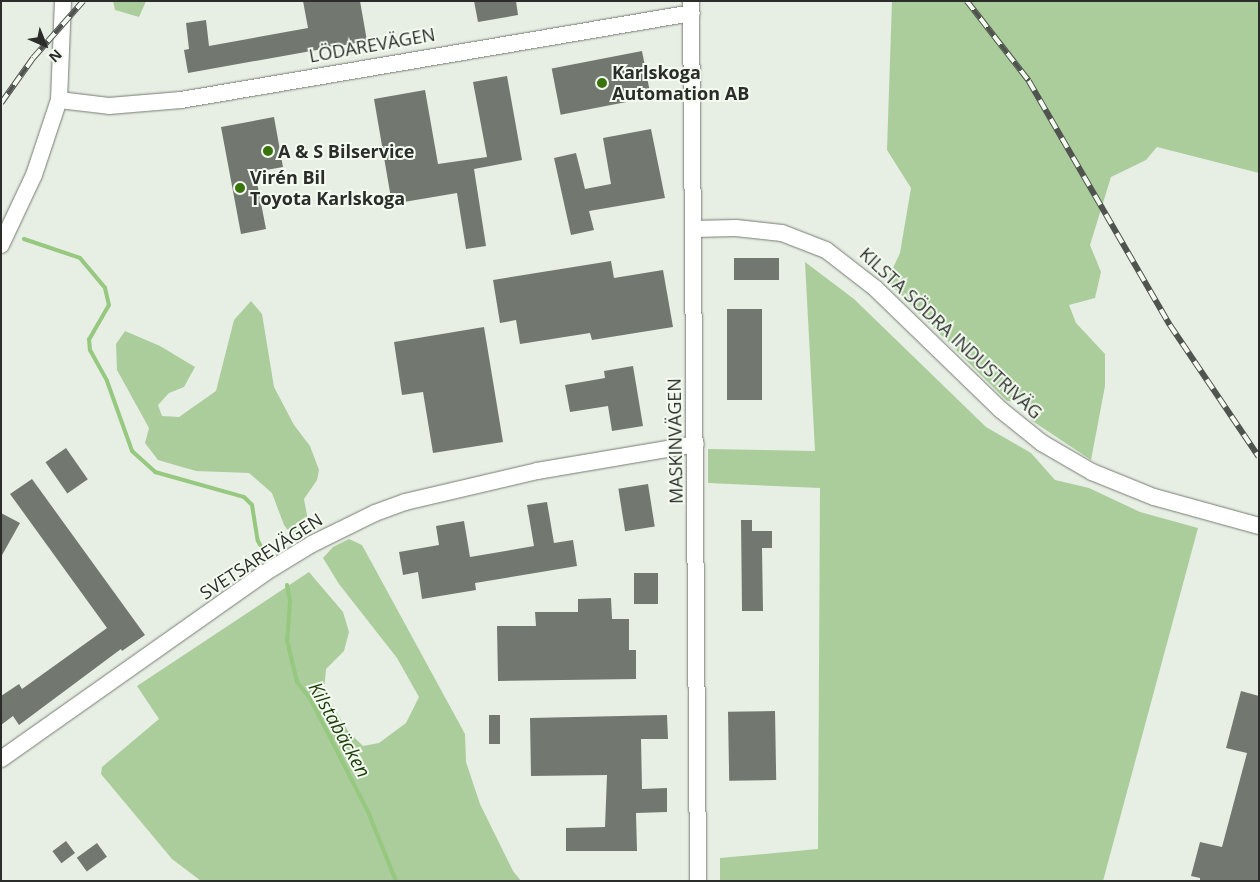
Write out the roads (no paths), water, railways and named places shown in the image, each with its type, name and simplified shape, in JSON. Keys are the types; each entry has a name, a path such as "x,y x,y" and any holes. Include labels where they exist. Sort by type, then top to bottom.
{"street":[{"path":"1,245 34,175 59,100 63,1"},
{"name":"LÖDAREVÄGEN","path":"59,100 109,106 181,100 692,7"},
{"name":"MASKINVÄGEN","path":"692,7 698,881"},
{"name":"KILSTA SÖDRA INDUSTRIVÄG","path":"693,229 736,228 782,233 826,250 875,288 1001,410 1042,443 1092,472 1154,497 1259,526"},
{"name":"SVETSAREVÄGEN","path":"1,759 263,574 312,544 375,512 414,500 537,472 696,444"}],"waterway":[{"name":"Kilstabäcken","path":"24,239 80,258 105,288 109,305 89,339 90,350 107,381 132,451 155,472 244,497 252,505 258,541 263,550"},
{"name":"Kilstabäcken","path":"287,585 290,601 287,640 297,682 311,700 369,814 396,881"}],"railway":[{"path":"1,103 33,58 83,1"},
{"path":"967,1 1029,81 1170,325 1259,457"}],"place":[{"name":"Karlskoga Automation AB","path":"602,83"},
{"name":"A & S Bilservice","path":"268,151"},
{"name":"Virén Bil Toyota Karlskoga","path":"240,188"}]}
